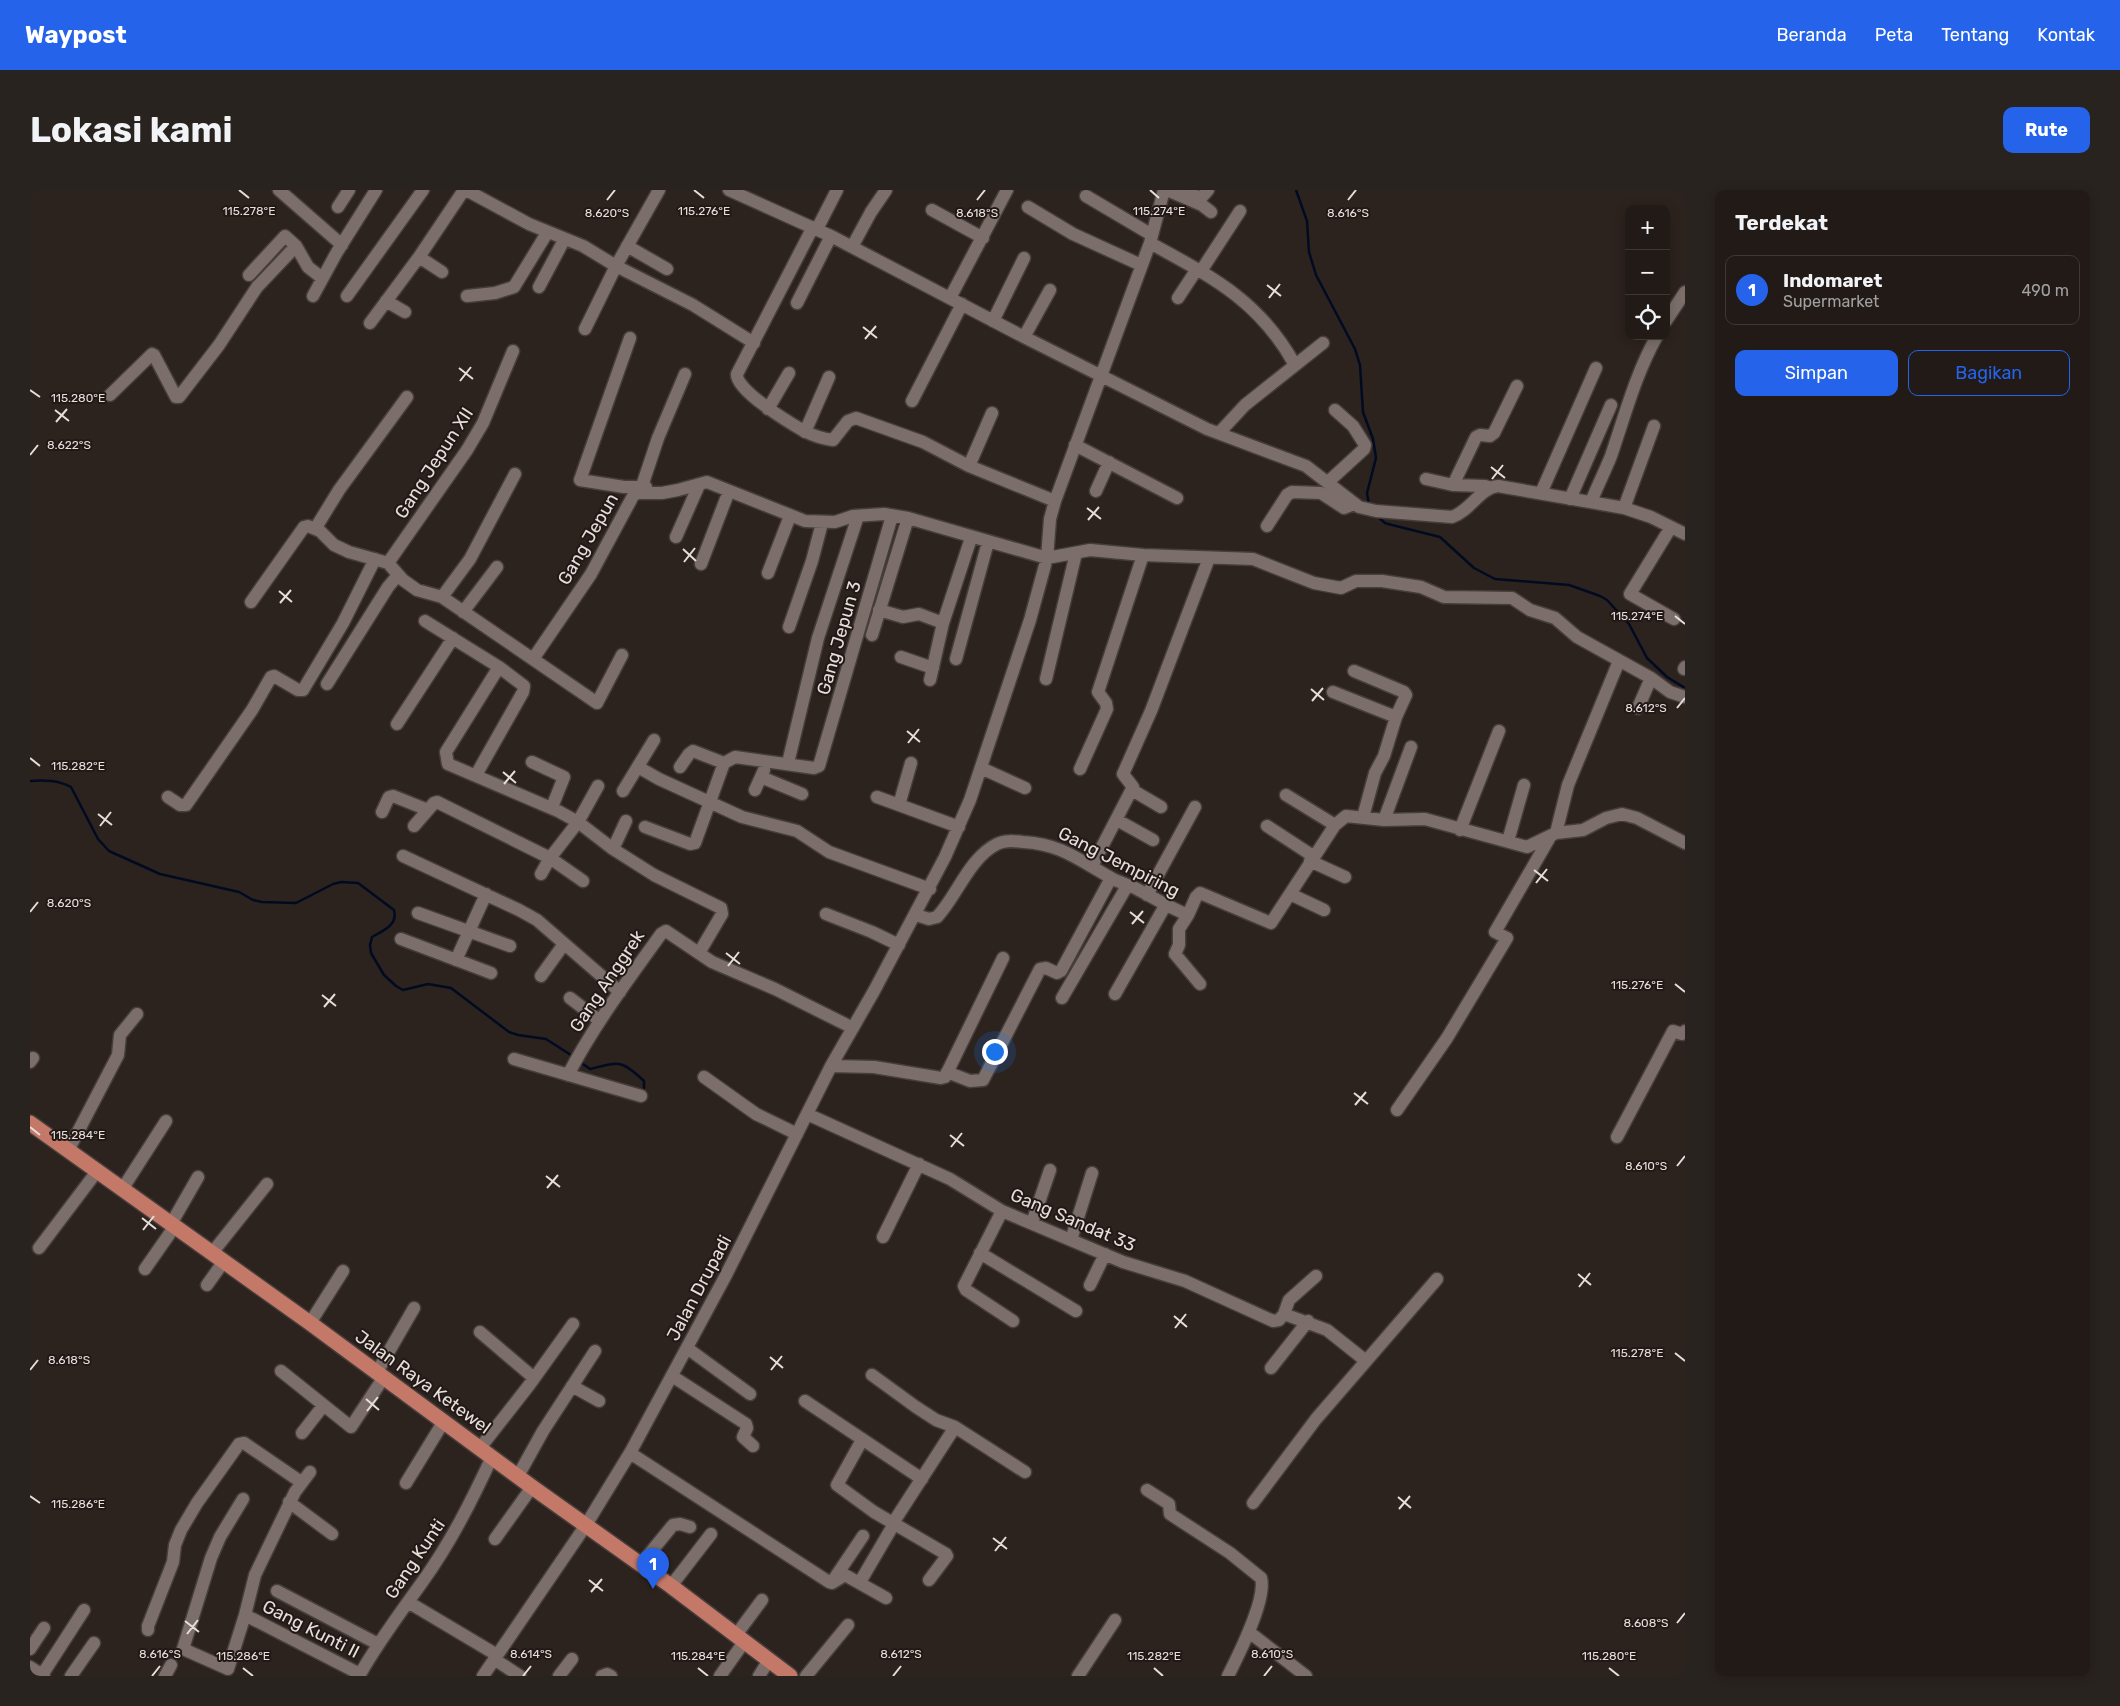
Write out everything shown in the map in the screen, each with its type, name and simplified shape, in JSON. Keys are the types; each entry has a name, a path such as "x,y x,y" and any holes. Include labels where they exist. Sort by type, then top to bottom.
{"main road":[{"name":"Jalan Raya Ketewel","path":"30,1123 123,1188 532,1487 672,1586 790,1676"}],"street":[{"path":"279,190 342,245"},
{"path":"338,207 349,190"},
{"path":"313,296 376,190"},
{"path":"347,296 423,190"},
{"path":"370,323 465,190 547,233 583,246 616,266 693,304 754,343"},
{"path":"586,329 616,266 659,190"},
{"path":"730,190 815,228 1024,337 1219,433 1306,466 1354,504 1376,510 1452,517 1461,514 1491,488 1498,486 1624,508 1651,517 1685,534"},
{"path":"837,190 737,374 737,380 768,409 805,432 833,440 848,421 856,418 923,442 969,466 1054,501"},
{"path":"852,247 871,212 886,190"},
{"path":"950,298 1007,190"},
{"path":"1165,190 1202,205 1211,212"},
{"name":"Jalan Drupadi","path":"483,1676 586,1524 630,1453 725,1278 835,1059 930,889 959,827 1028,629 1047,558 1050,519 1054,501 1142,265 1165,190"},
{"path":"1181,190 1202,198 1208,190"},
{"path":"1086,196 1235,293 1273,330 1295,365"},
{"path":"1028,207 1073,234 1142,265"},
{"path":"932,210 983,238"},
{"path":"1178,298 1240,211"},
{"path":"466,296 495,293 514,287 547,233"},
{"path":"249,275 283,237 287,236 296,246 305,264 322,278"},
{"path":"797,303 831,236"},
{"path":"539,287 564,240"},
{"path":"110,396 152,354 176,397 179,396 220,345 257,287 296,246"},
{"path":"628,246 667,269"},
{"path":"419,256 442,272"},
{"path":"993,320 1024,258"},
{"path":"1024,337 1050,290"},
{"path":"1670,315 1685,292"},
{"path":"386,301 405,312"},
{"path":"912,401 962,304"},
{"path":"630,338 580,480 647,489 658,438 684,374"},
{"path":"1590,502 1610,458 1633,389 1655,340"},
{"path":"1219,433 1245,405 1323,343"},
{"name":"Gang Jepun XII","path":"388,563 467,450 483,423 513,351"},
{"path":"1541,493 1596,368"},
{"path":"768,409 789,373"},
{"path":"805,432 829,377"},
{"path":"1454,485 1476,437 1480,435 1490,436 1494,433 1516,386"},
{"path":"315,529 339,490 407,397"},
{"path":"1570,498 1612,405"},
{"path":"1328,482 1365,446 1353,426 1335,410"},
{"path":"969,466 992,413"},
{"path":"1624,508 1654,426"},
{"path":"1075,445 1178,498"},
{"path":"1096,492 1109,462"},
{"path":"442,597 470,559 515,474"},
{"path":"1426,479 1454,485 1485,486 1491,488"},
{"name":"Gang Jepun","path":"533,659 591,574 633,496 647,489 662,493 707,482 804,521 835,522 858,516 878,514 908,518 971,538 1047,558"},
{"path":"676,537 699,485"},
{"path":"701,564 729,492"},
{"path":"1267,526 1287,495 1292,492 1322,494 1344,508 1354,504"},
{"path":"768,572 790,516"},
{"path":"645,828 694,844 712,802 724,763 735,757 788,763 818,638 858,516"},
{"name":"Gang Jepun 3","path":"788,763 818,768 892,516"},
{"path":"872,635 908,518"},
{"path":"789,627 812,561 822,522"},
{"path":"250,602 304,527 308,526 342,549 388,563 402,580 417,590 442,597 598,703 622,655"},
{"path":"1671,527 1630,594 1674,619"},
{"path":"900,657 931,674 944,623 971,538"},
{"path":"956,659 988,542"},
{"path":"1047,558 1090,550 1143,555 1253,559 1314,583 1341,588 1356,581 1382,581 1420,587 1444,597 1512,598 1530,610 1555,618 1577,637 1650,678 1670,692 1685,697"},
{"path":"1046,679 1076,553"},
{"path":"1080,769 1107,709 1106,703 1098,692 1143,555"},
{"path":"1092,866 1132,790 1133,785 1123,774 1151,711 1209,558"},
{"path":"168,797 180,805 186,805 252,710 271,677 274,676 298,690 303,690 343,623 375,560"},
{"path":"463,612 497,566"},
{"path":"327,684 388,587 398,575"},
{"path":"879,610 903,617 919,614 944,623"},
{"path":"425,621 499,667 521,682 525,689 476,774"},
{"path":"397,724 453,638"},
{"path":"1396,1110 1447,1038 1507,938 1495,932 1554,834 1568,786 1619,661"},
{"path":"499,667 446,752 448,764 552,807 578,822 613,849 654,875 722,909 722,914 699,953"},
{"path":"1354,671 1405,693 1384,756 1375,774 1363,817"},
{"path":"1638,708 1650,678"},
{"path":"1333,692 1396,718"},
{"path":"1460,830 1500,732"},
{"path":"623,791 654,740"},
{"path":"1384,820 1411,748"},
{"path":"680,768 689,754 693,752 724,763"},
{"path":"755,790 767,761"},
{"path":"532,762 564,777 552,807"},
{"path":"899,805 911,763"},
{"path":"638,767 659,779 742,817 796,831 829,852 930,889"},
{"path":"981,768 1025,788"},
{"path":"761,777 802,794"},
{"path":"1508,841 1524,785"},
{"path":"541,874 550,858 578,822 598,786"},
{"path":"1132,790 1162,807"},
{"path":"1286,795 1335,825 1346,816 1384,820 1420,818 1527,847 1554,834 1583,830 1614,815 1628,814 1685,843"},
{"path":"382,812 389,797 393,796 428,810"},
{"path":"877,797 959,827"},
{"path":"414,826 436,802 550,858 583,881"},
{"path":"1147,895 1195,807"},
{"path":"1117,820 1153,840"},
{"path":"613,849 626,821"},
{"name":"Gang Jempiring","path":"916,915 929,919 937,917 961,881 983,856 996,844 1010,841 1042,843 1066,851 1111,878 1147,895 1164,906 1188,915 1196,897 1200,893 1271,924 1335,825"},
{"path":"1267,826 1312,858 1345,877"},
{"path":"403,856 537,920 620,992"},
{"path":"947,1072 970,1081 983,1080 1040,969 1046,968 1057,973 1061,971 1111,878"},
{"path":"1062,998 1127,886"},
{"path":"456,960 486,894"},
{"path":"1290,894 1324,910"},
{"path":"1115,994 1164,906"},
{"path":"418,913 510,946"},
{"path":"826,914 899,945"},
{"path":"1188,915 1179,930 1179,945 1174,954 1200,984"},
{"name":"Gang Anggrek","path":"573,1064 600,1021 662,932 667,931 712,962 775,989 853,1028"},
{"path":"401,939 491,973"},
{"path":"541,976 564,944"},
{"path":"835,1059 874,1068 941,1078 947,1072 1003,958"},
{"path":"570,998 600,1021"},
{"path":"68,1149 118,1056 120,1035 136,1014"},
{"path":"1617,1137 1673,1031 1682,1034 1685,1031"},
{"path":"514,1059 573,1064 641,1096"},
{"path":"704,1078 756,1114 797,1134"},
{"name":"Gang Sandat 33","path":"807,1114 950,1179 1002,1211 1032,1224 1105,1254 1185,1281 1273,1321 1279,1320 1284,1314"},
{"path":"123,1188 166,1121"},
{"path":"883,1237 919,1164"},
{"path":"39,1248 98,1170"},
{"path":"1032,1224 1050,1170"},
{"path":"1071,1240 1092,1173"},
{"path":"145,1269 173,1225 198,1177"},
{"path":"207,1285 218,1257 268,1184"},
{"path":"1002,1211 964,1286 966,1290 1013,1321"},
{"path":"980,1253 1076,1311"},
{"path":"1090,1285 1105,1254"},
{"path":"310,1323 343,1271"},
{"path":"1316,1276 1289,1300 1284,1314 1308,1321 1327,1330 1366,1362"},
{"path":"1253,1503 1316,1418 1437,1279"},
{"path":"281,1371 323,1406 350,1426 353,1426 414,1308"},
{"path":"1271,1368 1308,1321"},
{"name":"Gang Kunti","path":"360,1675 378,1644 424,1580 462,1519 486,1452 534,1378 573,1324"},
{"path":"480,1332 534,1378"},
{"path":"687,1348 750,1394"},
{"path":"518,1476 595,1351"},
{"path":"872,1374 936,1420 955,1428 1025,1472"},
{"path":"672,1376 746,1424 747,1428 743,1437 753,1446"},
{"path":"572,1386 598,1401"},
{"path":"805,1401 922,1479"},
{"path":"302,1433 323,1406"},
{"path":"406,1483 444,1421"},
{"path":"860,1582 894,1523 955,1428"},
{"path":"862,1440 837,1485 874,1512 946,1554 947,1556 929,1580"},
{"path":"148,1630 173,1562 176,1540 197,1503 239,1444 244,1443 301,1482"},
{"path":"630,1453 831,1583"},
{"path":"243,1499 230,1519 211,1558 183,1650 228,1669 255,1575 289,1502 301,1482 310,1472"},
{"path":"495,1539 532,1487"},
{"path":"1147,1490 1170,1504 1170,1514 1230,1553 1260,1578 1262,1587 1249,1632 1228,1676"},
{"path":"289,1502 332,1534"},
{"path":"641,1564 673,1525 690,1526"},
{"path":"672,1586 711,1534"},
{"path":"831,1583 863,1536"},
{"path":"831,1583 845,1575 886,1598"},
{"path":"276,1591 378,1644"},
{"path":"720,1676 762,1600"},
{"path":"408,1602 495,1657 520,1676"},
{"path":"30,1667 43,1675 84,1610"},
{"name":"Gang Kunti II","path":"245,1615 360,1675"},
{"path":"1078,1676 1115,1620"},
{"path":"806,1676 848,1624"},
{"path":"30,1649 44,1628"},
{"path":"1249,1632 1306,1676"},
{"path":"71,1676 94,1642"},
{"path":"559,1676 572,1659"},
{"path":"759,1676 769,1660"},
{"path":"602,1676 607,1674 611,1676"}],"waterway":[{"path":"1296,190 1307,221 1309,252 1316,275 1355,349 1360,365 1363,412 1373,439 1376,458 1367,493 1369,505"},
{"path":"1377,516 1385,523 1440,537 1474,568 1495,579 1569,585 1600,596 1607,600 1629,624 1647,658 1667,677 1685,688"},
{"path":"30,781 51,781 71,787 98,839 109,851 160,874 239,892 253,900 262,902 296,903 333,884 341,882 358,883 394,910 395,915 392,923 372,937 370,945 371,953 384,975 396,986 403,990 428,984 451,988 509,1032 546,1039 574,1057"},
{"path":"580,1062 590,1069 614,1064 624,1066 644,1081 644,1088"}],"place":[{"name":"Indomaret","path":"653,1589"}]}
